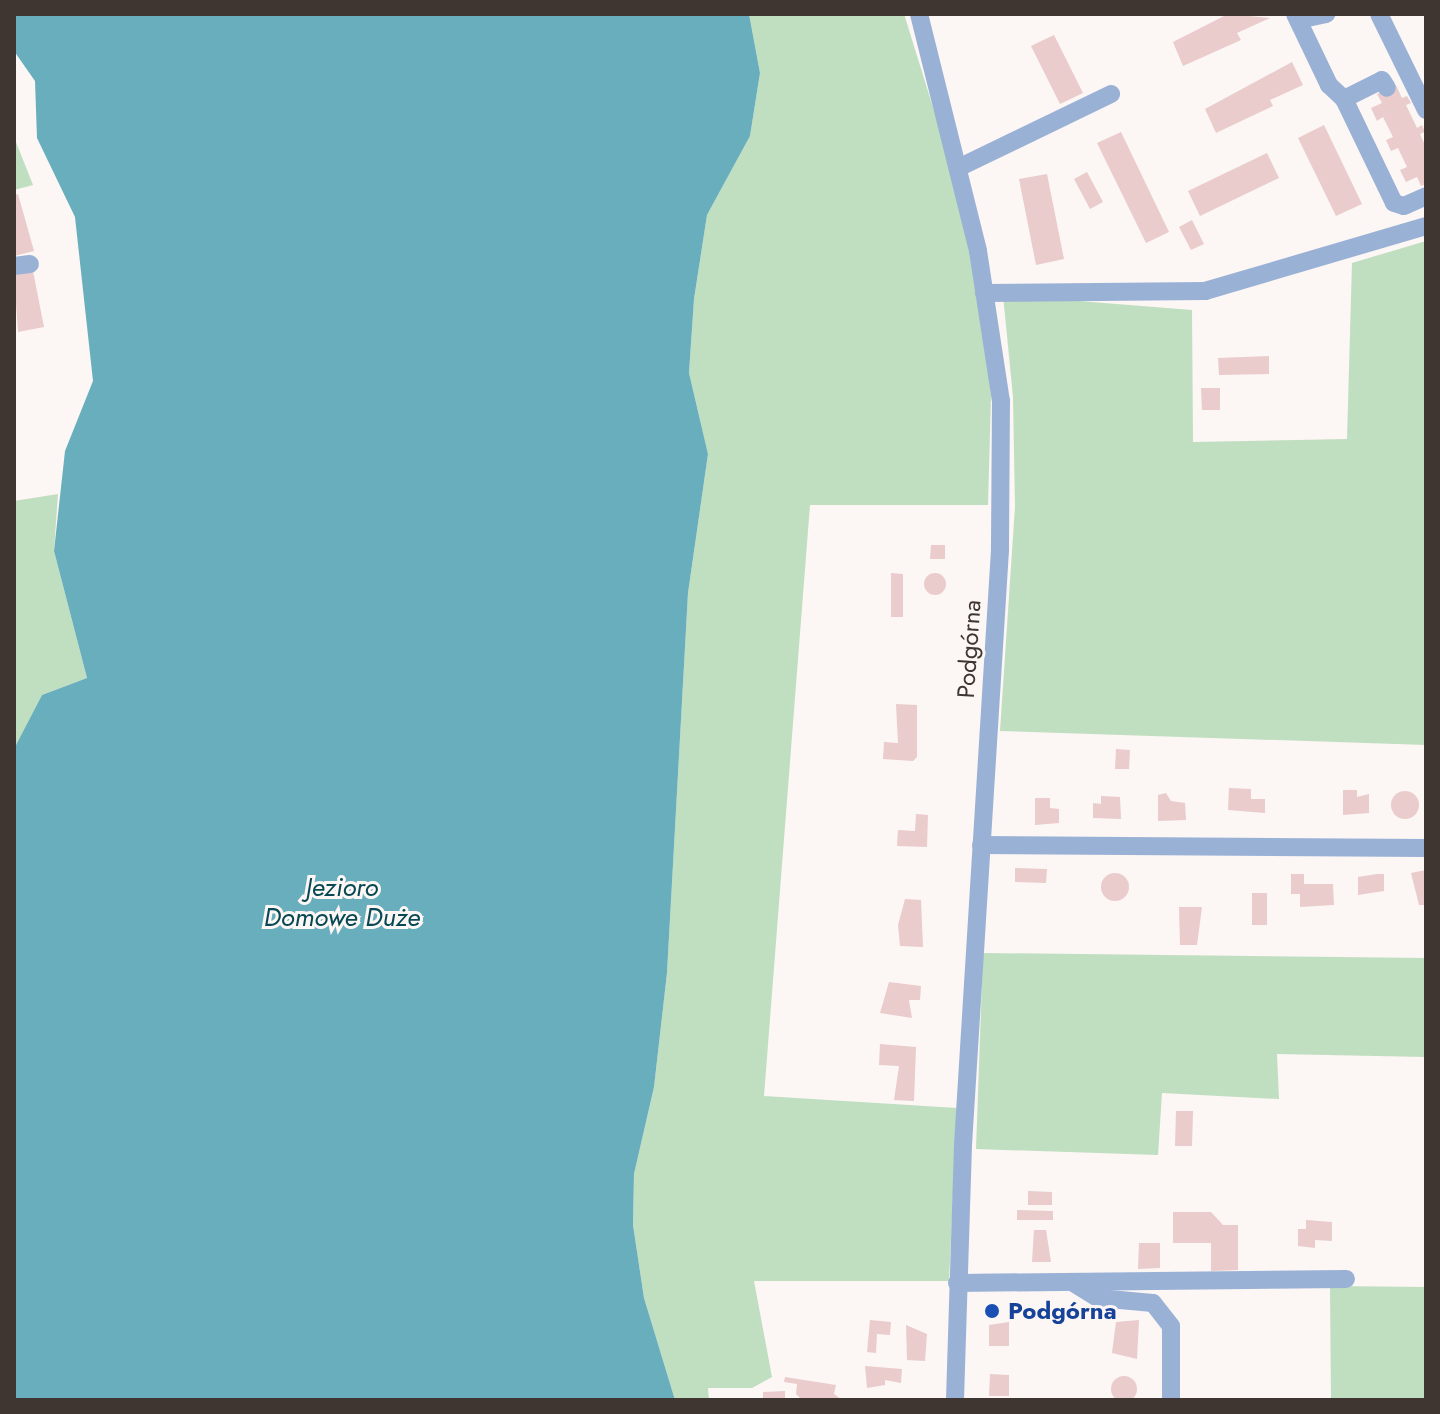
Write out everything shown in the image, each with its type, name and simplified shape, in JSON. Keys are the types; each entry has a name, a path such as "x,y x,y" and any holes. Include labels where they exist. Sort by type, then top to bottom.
{"street":[{"name":"Podgórna","path":"919,14 958,168 984,293 1001,401 1000,550 957,1283 955,1400"},
{"path":"1326,14 1296,17 1329,85 1344,99 1394,203 1404,206 1426,196"},
{"path":"1379,14 1426,110"},
{"path":"1344,99 1382,80 1387,88"},
{"path":"958,168 1111,94"},
{"path":"984,293 1205,291 1426,226"},
{"path":"981,845 1426,848"},
{"path":"957,1283 1346,1279"},
{"path":"1072,1282 1098,1298 1153,1303 1171,1326 1171,1400"}],"green space":[{"path":"749,14 904,14 964,207 981,299 991,396 988,505 810,505 764,1096 957,1108 949,1281 754,1281 772,1377 752,1388 708,1388 709,1400 675,1400 644,1298 633,1225 634,1174 654,1087 667,973 688,593 708,454 689,373 694,299 707,215 750,136 760,73"},
{"path":"14,137 33,185 14,190"},
{"path":"1426,241 1426,745 1000,731 1015,507 1013,397 1003,295 1192,310 1193,442 1347,439 1352,263"},
{"path":"58,494 54,551 87,678 42,695 14,750 14,501"},
{"path":"983,953 1426,958 1426,1057 1277,1054 1279,1099 1162,1093 1158,1155 976,1149"},
{"path":"1330,1286 1426,1287 1426,1400 1331,1400"}],"water":[{"name":"Jezioro Domowe Duże","path":"14,14 749,14 760,73 750,136 707,215 694,299 689,373 708,454 688,593 667,973 654,1087 634,1174 633,1225 644,1298 675,1400 14,1400 14,749 42,695 87,678 54,551 65,451 93,381 75,217 37,138 35,81 14,51"}],"building":[{"path":"1228,14 1270,18 1237,33 1241,40 1183,66 1173,42"},
{"path":"1054,35 1083,93 1060,104 1031,46"},
{"path":"1292,62 1303,85 1270,100 1273,106 1216,133 1205,109"},
{"path":"1396,85 1402,98 1407,96 1411,103 1406,105 1417,128 1422,125 1425,132 1420,134 1426,147 1426,184 1421,186 1417,177 1406,182 1400,170 1407,167 1398,148 1391,151 1386,140 1393,137 1383,117 1377,121 1371,108 1382,103 1377,94"},
{"path":"1324,125 1362,204 1336,216 1298,138"},
{"path":"1121,132 1169,232 1146,243 1097,143"},
{"path":"1267,153 1279,178 1200,216 1188,191"},
{"path":"1087,172 1103,202 1090,209 1074,179"},
{"path":"1047,174 1064,259 1036,265 1019,179"},
{"path":"18,194 34,251 14,256 14,195"},
{"path":"1192,220 1204,244 1191,250 1179,227"},
{"path":"33,271 44,327 18,332 14,275"},
{"path":"1269,356 1269,374 1219,375 1218,358"},
{"path":"1201,388 1220,388 1220,410 1202,410"},
{"path":"931,545 945,545 945,559 930,559"},
{"path":"891,573 903,574 903,617 891,617"},
{"path":"935,573 943,576 946,584 943,592 935,595 927,592 924,584 927,576"},
{"path":"896,704 917,705 917,757 913,761 883,759 884,742 898,743"},
{"path":"1116,749 1130,750 1129,769 1115,769"},
{"path":"1229,788 1251,789 1251,799 1265,799 1265,813 1228,810"},
{"path":"1343,790 1357,790 1357,797 1369,794 1369,813 1343,815"},
{"path":"1405,791 1415,795 1419,805 1415,815 1405,819 1395,815 1391,805 1395,795"},
{"path":"1166,793 1171,801 1185,803 1186,820 1158,821 1158,795"},
{"path":"1101,796 1120,797 1121,819 1093,818 1093,803 1101,804"},
{"path":"1035,798 1050,798 1050,808 1059,809 1059,823 1035,825"},
{"path":"916,814 928,815 927,847 897,846 898,830 915,831"},
{"path":"1015,868 1047,869 1046,883 1015,882"},
{"path":"1426,870 1426,905 1419,905 1411,873"},
{"path":"1115,873 1125,877 1129,887 1125,897 1115,901 1105,897 1101,887 1105,877"},
{"path":"1291,874 1304,874 1304,884 1333,884 1334,905 1300,907 1300,894 1291,894"},
{"path":"1384,874 1384,891 1358,895 1358,877"},
{"path":"1252,893 1267,893 1267,925 1252,925"},
{"path":"905,899 921,900 923,947 900,946 898,925"},
{"path":"1179,907 1202,907 1197,945 1180,945"},
{"path":"889,982 921,986 920,1000 909,1000 912,1018 880,1013"},
{"path":"880,1044 916,1047 914,1101 894,1100 899,1066 879,1065"},
{"path":"1176,1111 1193,1111 1192,1146 1175,1146"},
{"path":"1028,1191 1052,1192 1052,1205 1028,1205"},
{"path":"1017,1210 1053,1211 1053,1220 1017,1220"},
{"path":"1173,1212 1211,1212 1223,1225 1238,1225 1238,1270 1211,1271 1211,1243 1173,1243"},
{"path":"1306,1220 1332,1222 1332,1241 1315,1240 1315,1248 1298,1246 1298,1229 1306,1229"},
{"path":"1034,1230 1046,1230 1051,1262 1032,1262"},
{"path":"1139,1243 1160,1243 1160,1268 1138,1269"},
{"path":"870,1320 891,1322 890,1335 877,1334 876,1353 867,1352"},
{"path":"1139,1320 1137,1359 1112,1353 1116,1322"},
{"path":"1009,1322 1009,1346 989,1346 989,1325"},
{"path":"906,1325 927,1334 925,1361 907,1360"},
{"path":"865,1366 902,1369 901,1383 885,1380 885,1385 867,1388"},
{"path":"990,1374 1009,1375 1009,1396 989,1396"},
{"path":"1124,1376 1133,1380 1137,1389 1133,1398 1124,1402 1115,1398 1111,1389 1115,1380"},
{"path":"785,1377 836,1385 834,1394 842,1400 802,1400 796,1394 797,1384 784,1382"},
{"path":"785,1391 785,1400 763,1400 763,1392"}],"place":[{"name":"Podgórna","path":"992,1311"}]}
